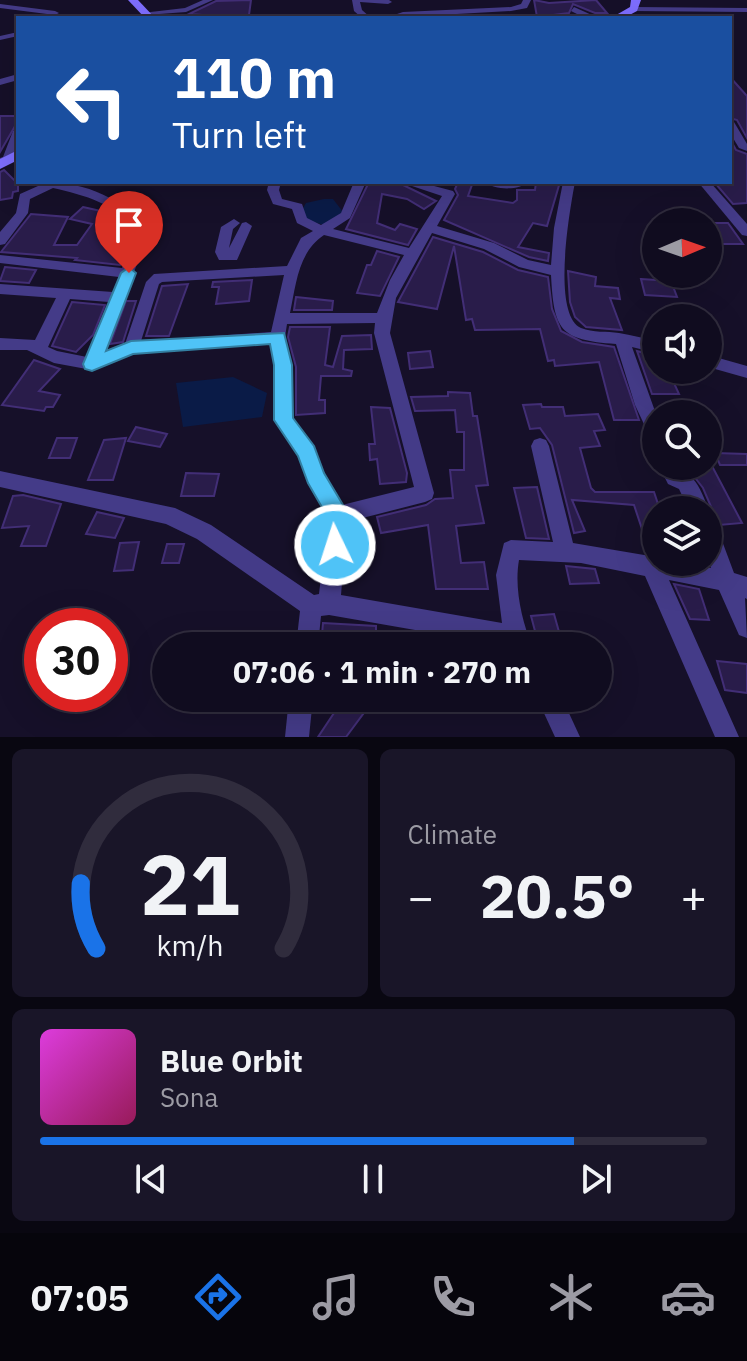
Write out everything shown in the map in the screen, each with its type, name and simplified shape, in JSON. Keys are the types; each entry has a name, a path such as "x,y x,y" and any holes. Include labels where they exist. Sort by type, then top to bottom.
{"street":[{"path":"141,9 186,10 209,0"},
{"path":"356,0 388,1"},
{"path":"404,16 511,9 524,6 527,0"},
{"path":"141,9 186,2"},
{"path":"422,2 431,14"},
{"path":"619,16 635,4 679,12 747,10"},
{"path":"0,6 56,12"},
{"path":"574,9 587,16"},
{"path":"37,16 42,12"},
{"path":"732,127 744,148"},
{"path":"7,160 16,136"},
{"path":"0,241 22,213 24,197 52,184"},
{"path":"57,184 99,196 134,219 143,232 92,364"},
{"path":"274,184 277,201 298,207 301,220 321,230 412,253"},
{"path":"311,632 338,515 315,477 307,452 284,420 283,365 277,337 292,270 306,241 350,210 359,184"},
{"path":"338,515 425,493 382,333 381,318 412,253 449,194 413,184"},
{"path":"569,184 559,225 555,271 565,323 571,330 642,344"},
{"path":"706,184 747,232"},
{"path":"724,208 747,209"},
{"path":"429,228 489,246 524,264 555,271"},
{"path":"0,259 129,273"},
{"path":"131,348 153,282 159,277 292,270"},
{"path":"0,289 119,298"},
{"path":"39,349 65,294"},
{"path":"280,319 381,318"},
{"path":"0,344 29,344 54,357 92,364 131,348 277,337"},
{"path":"622,339 642,402"},
{"path":"722,365 747,372"},
{"path":"540,446 566,553"},
{"path":"0,479 168,515 204,532 320,605 491,632"},
{"path":"679,480 686,483 692,496"},
{"path":"516,632 506,575 511,550 566,553 642,565"},
{"path":"722,556 737,584 747,627"},
{"path":"656,576 727,737"},
{"path":"697,576 737,584"},
{"path":"297,737 300,712"},
{"path":"556,712 568,737"}],"water":[{"path":"333,199 343,212 327,226 304,219 302,210 306,203"},
{"path":"233,377 267,393 262,417 183,427 176,383"}],"building":[{"path":"251,0 249,15 189,14 216,1"},
{"path":"534,0 549,3 596,0 607,13 595,13 573,4 569,13 537,16"},
{"path":"732,79 747,96 747,138 737,120 732,119"},
{"path":"0,116 16,116 16,124 0,152"},
{"path":"732,143 736,150 747,154 747,203 733,204 716,184 732,184"},
{"path":"4,170 16,180 18,191 13,192 12,198 0,200 0,172"},
{"path":"368,184 401,184 436,201 424,209 407,199 382,194 377,223 395,230 400,224 417,229 408,245 346,229"},
{"path":"457,184 472,184 468,196 513,203 517,200 517,190 535,190 536,184 559,184 547,226 533,223 518,247 549,253 548,261 529,257 444,220 458,195 455,189"},
{"path":"83,207 114,214 118,216 110,223 128,225 134,232 122,250 126,250 120,265 1,252 31,214 68,217 54,245 77,245 92,224 70,219"},
{"path":"722,223 728,223 743,244 722,244"},
{"path":"433,237 483,252 518,270 548,277 552,309 561,331 582,342 614,347 639,420 614,420 599,362 555,366 554,360 548,361 540,329 475,330 472,319 466,320 454,246 437,309 398,302"},
{"path":"377,251 399,257 380,296 357,293 367,265 371,265"},
{"path":"5,267 36,270 29,283 0,281"},
{"path":"568,271 596,277 595,286 618,288 620,299 610,298 622,330 586,327 575,317 570,302"},
{"path":"252,280 249,301 216,304 219,287 212,287 213,282"},
{"path":"188,284 169,336 146,336 162,286"},
{"path":"643,288 674,288 677,297 645,295"},
{"path":"296,297 333,301 332,310 294,310"},
{"path":"126,301 136,301 123,342 110,344"},
{"path":"72,302 105,305 93,335 76,352 52,346"},
{"path":"290,327 330,327 325,365 333,367 342,336 371,335 372,349 344,350 343,369 352,371 351,376 321,376 319,400 325,400 325,413 296,415 296,367 288,337"},
{"path":"430,351 433,367 410,369 408,353"},
{"path":"34,360 60,369 39,391 60,395 53,407 46,407 44,411 2,405"},
{"path":"649,384 674,384 679,394 652,394"},
{"path":"448,392 470,393 473,416 477,416 488,485 476,486 484,523 456,526 461,563 484,562 488,589 436,589 428,525 381,533 377,517 426,505 435,499 453,498 450,470 464,470 464,432 457,432 455,410 415,411 411,397 448,396"},
{"path":"523,405 563,407 565,416 598,414 605,430 594,431 600,446 580,448 591,488 595,492 654,492 655,496 642,496 642,529 634,505 572,500 585,531 574,533 552,445 540,428 530,429"},
{"path":"371,407 390,408 407,473 406,482 380,484 377,459 370,460 369,444 375,444"},
{"path":"136,427 167,434 160,447 128,441"},
{"path":"57,438 77,438 70,458 49,458"},
{"path":"126,438 113,480 88,480 104,440"},
{"path":"722,453 747,454 747,465 722,465"},
{"path":"186,473 219,474 214,496 181,496"},
{"path":"697,480 719,480 742,523 722,525 722,496 706,496"},
{"path":"537,487 549,539 526,538 514,488"},
{"path":"23,495 61,504 46,546 21,546 29,526 2,528 13,496"},
{"path":"97,512 124,518 115,538 86,534"},
{"path":"139,542 133,570 114,571 120,543"},
{"path":"167,544 184,544 179,563 162,563"},
{"path":"566,566 595,569 599,583 570,584"},
{"path":"674,584 699,589 709,620 690,619"},
{"path":"554,614 559,632 535,632 531,616"},
{"path":"323,623 376,626 376,632 322,632"},
{"path":"717,661 747,664 747,693 725,690"},
{"path":"335,712 365,712 346,737 318,737"}],"route":[{"path":"129,273 92,364 131,348 277,337 283,365 284,420 307,452 315,477 338,515 335,545"}]}
